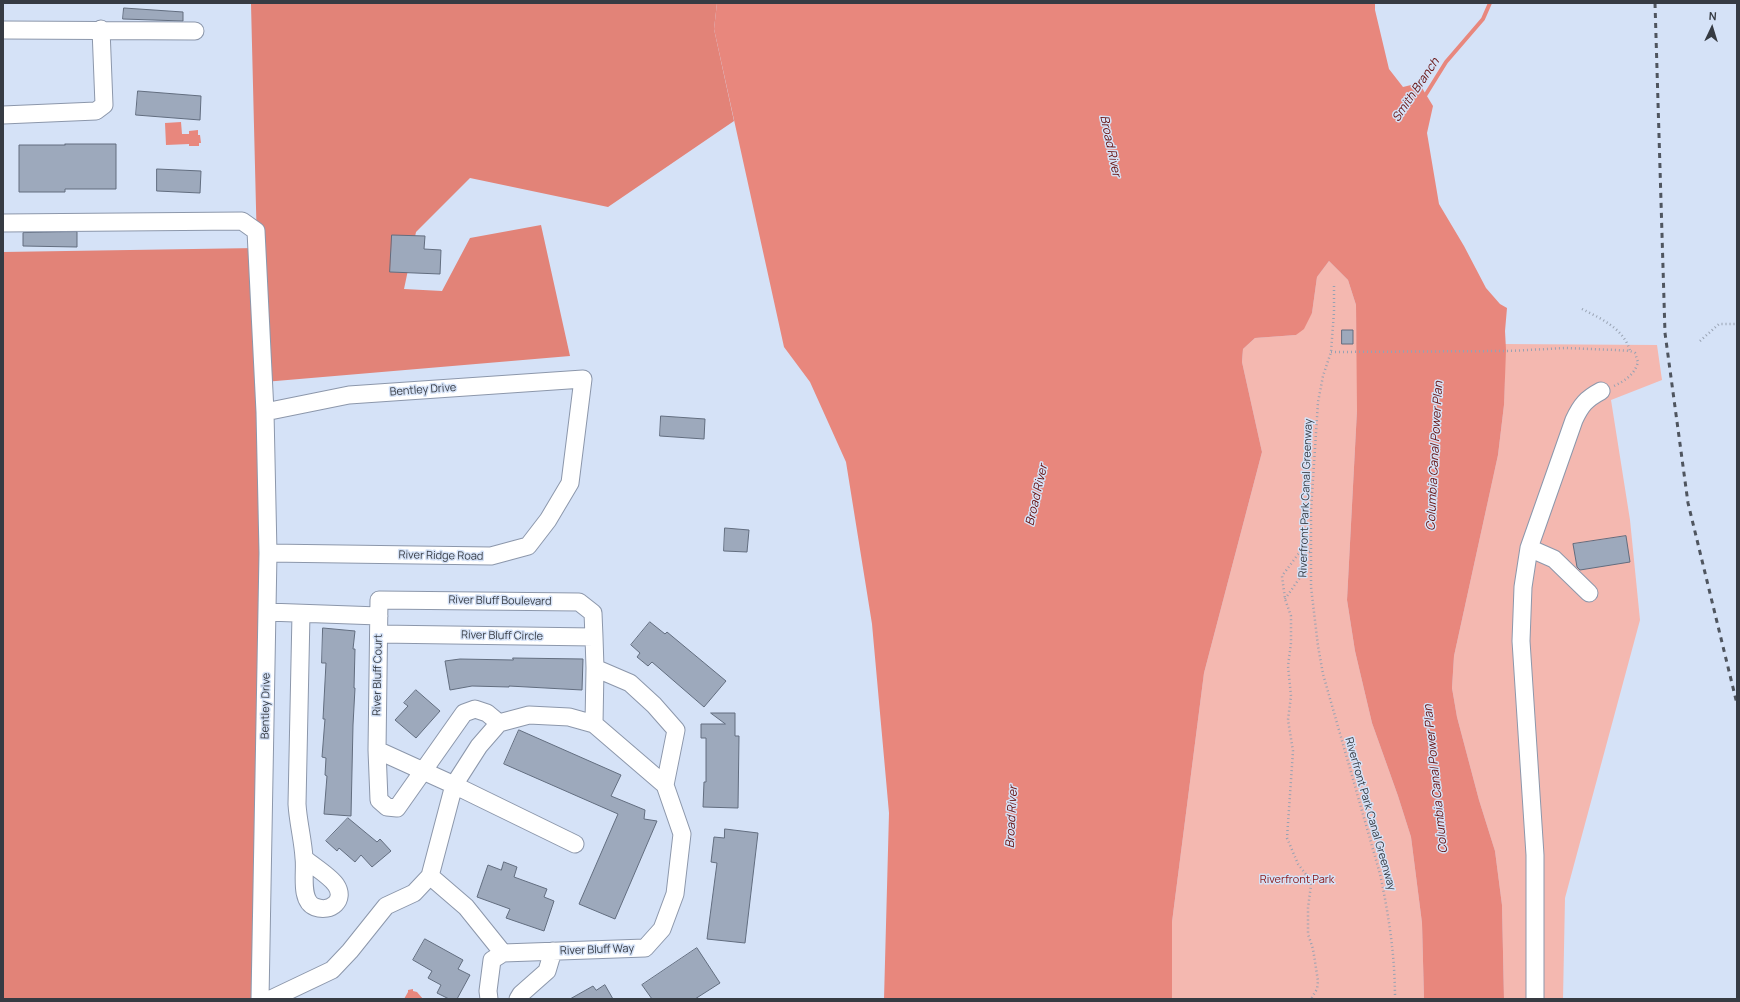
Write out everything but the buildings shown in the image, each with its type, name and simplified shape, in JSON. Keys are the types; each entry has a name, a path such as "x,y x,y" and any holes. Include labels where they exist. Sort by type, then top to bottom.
{"street":[{"path":"3,115 96,111 104,104 101,29"},
{"path":"3,30 101,29 195,31"},
{"name":"Bentley Drive","path":"3,223 242,221 256,231 265,412 268,553 260,999"},
{"name":"Bentley Drive","path":"265,412 349,395 583,379"},
{"name":"River Ridge Road","path":"268,553 491,556 528,546 548,520 570,483 583,379"},
{"path":"1535,999 1535,855 1521,642 1523,587 1529,548 1579,409 1588,398 1601,391"},
{"path":"1529,548 1554,559 1589,593"},
{"name":"River Bluff Boulevard","path":"267,612 301,614 379,608 579,602 593,613 594,637"},
{"name":"River Bluff Court","path":"379,608 377,750 379,800 387,807 397,808 422,770 464,713 475,709 486,713 499,723"},
{"path":"301,614 297,804 298,827 305,859"},
{"name":"River Bluff Circle","path":"379,634 594,637"},
{"path":"594,637 594,724"},
{"name":"River Bluff Way","path":"503,953 645,948 662,929 675,894 682,834 666,785 676,730 654,705 630,683 594,668"},
{"path":"271,999 332,970 350,951 386,906 414,893 430,876 454,785 480,746 499,723 529,715 569,717 594,724 666,785"},
{"path":"377,750 454,785 575,844"},
{"path":"430,876 466,907 503,953 492,960 488,991 489,999"},
{"path":"518,999 521,994 547,971 553,951"}],"path":[{"name":"Riverfront Park Canal Greenway","path":"1334,286 1331,352 1323,376 1318,402 1313,471 1310,552 1313,612 1323,674 1382,881 1394,955 1395,999"},
{"path":"1582,310 1595,315 1618,330 1625,337 1630,351"},
{"path":"1700,340 1719,324 1737,324"},
{"path":"1331,352 1508,351 1566,348 1630,351 1635,353 1638,362 1634,372 1623,382 1601,391"},
{"path":"1285,599 1299,579 1304,552"},
{"path":"1310,552 1299,553 1282,576 1285,599 1291,616 1291,643 1288,666 1291,696 1288,720 1293,751 1291,764 1288,838 1298,864 1312,885 1308,908 1308,934 1313,949 1318,981 1317,989 1312,999"}],"green space":[{"name":"Riverfront Park","path":"1329,261 1348,280 1356,305 1357,346 1505,344 1657,345 1662,380 1611,400 1630,520 1640,620 1565,898 1563,999 1504,999 1502,905 1495,851 1479,800 1457,717 1452,688 1454,656 1498,455 1504,405 1505,357 1357,410 1347,600 1355,651 1372,723 1411,837 1422,923 1424,999 1172,999 1172,922 1204,673 1262,452 1242,362 1243,349 1255,338 1296,335 1312,313 1317,277"}],"shaded area":[{"path":"233,3 717,3 714,29 734,121 608,207 470,178 416,232 404,289 442,291 470,238 541,225 570,356 264,382 260,999 3,999 3,252 257,248 251,4"}],"water":[{"path":"717,3 1375,3 1375,10 1389,69 1403,87 1419,83 1433,106 1427,133 1439,204 1464,246 1486,288 1500,304 1507,308 1505,331 1506,350 1504,405 1498,455 1454,656 1452,688 1457,717 1479,800 1495,851 1502,905 1504,999 1424,999 1422,923 1411,837 1372,723 1355,651 1347,600 1357,410 1356,305 1348,280 1329,261 1317,277 1312,313 1304,329 1296,335 1255,338 1243,349 1242,362 1262,452 1204,673 1172,922 1172,999 884,999 889,813 872,624 846,462 810,382 784,347 714,29"},
{"path":"181,122 182,134 189,134 189,131 198,130 201,143 199,143 199,146 189,146 189,144 166,145 165,123"},
{"path":"413,989 413,991 417,992 423,999 404,999 408,990"}],"waterway":[{"name":"Smith Branch","path":"1423,99 1446,62 1483,19 1490,3"}],"railway":[{"path":"1655,3 1665,333 1688,503 1737,704"}],"water label":[{"name":"Broad River","path":"1110,146"},
{"name":"Columbia Canal Power Plan","path":"1435,456"},
{"name":"Broad River","path":"1037,495"},
{"name":"Columbia Canal Power Plan","path":"1436,779"},
{"name":"Broad River","path":"1012,817"}]}
